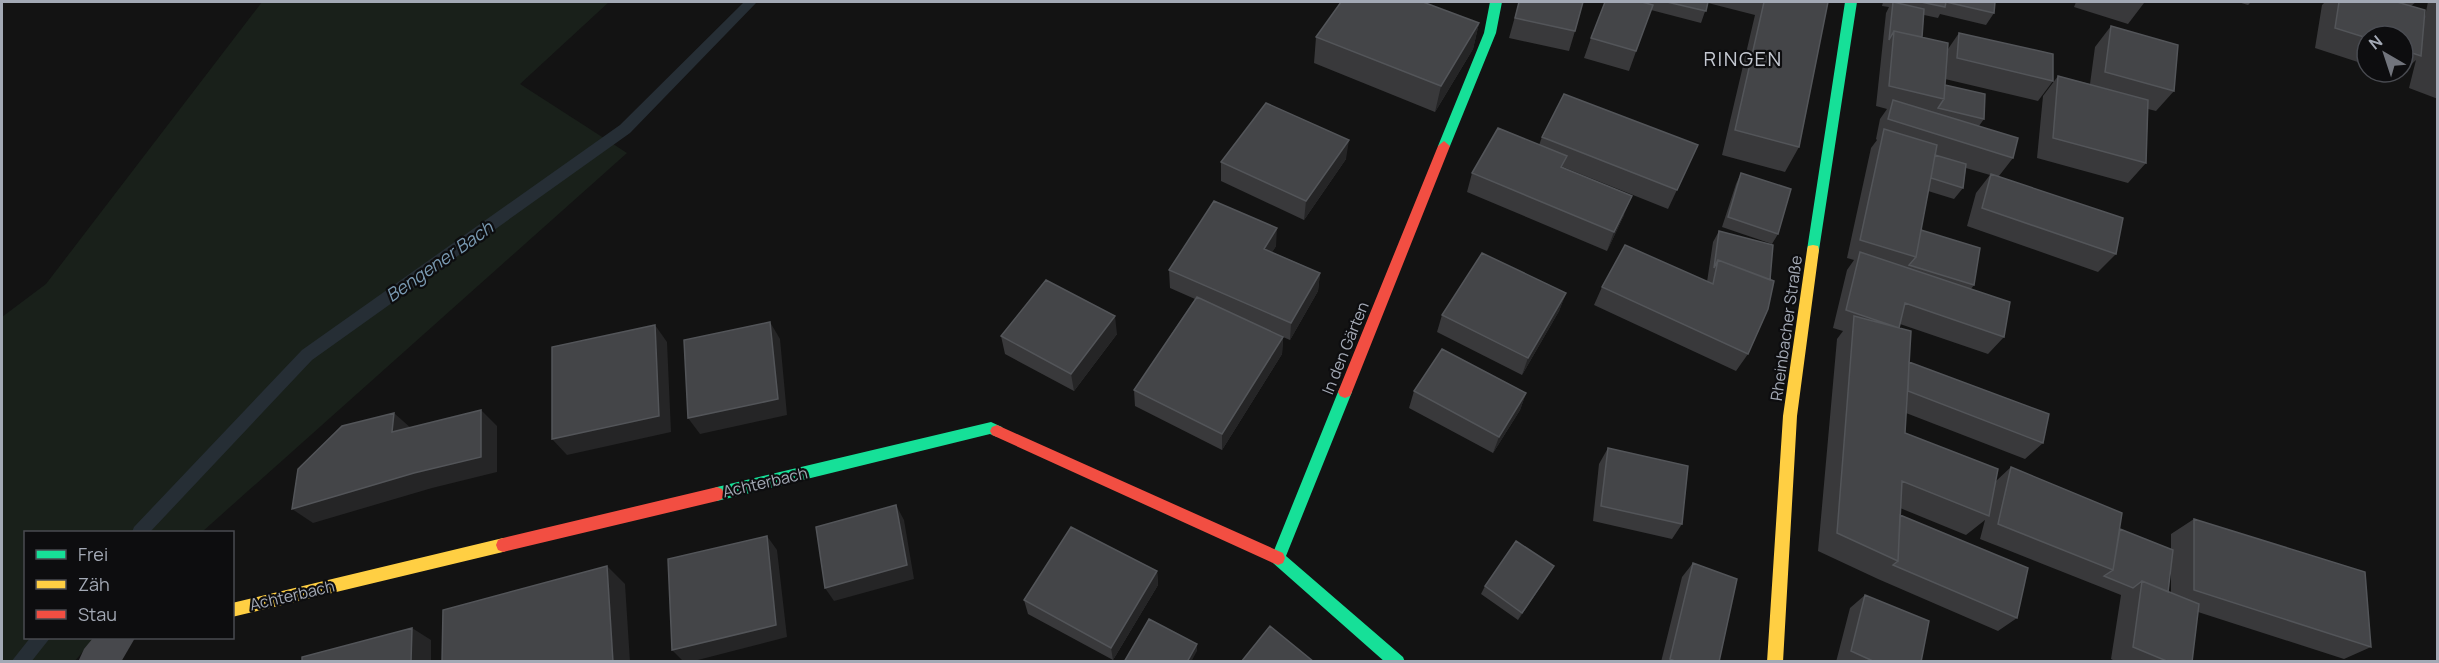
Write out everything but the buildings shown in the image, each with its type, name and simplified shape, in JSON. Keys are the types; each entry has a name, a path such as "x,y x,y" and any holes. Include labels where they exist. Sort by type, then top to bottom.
{"street":[{"name":"In den Gärten","path":"1278,558 1490,33 1496,2"},
{"name":"Rheinbacher Straße","path":"1775,662 1790,416 1851,2"},
{"name":"Achterbach","path":"234,610 991,428 1278,558"},
{"path":"1278,558 1397,662"},
{"path":"97,662 115,639"}],"shaded area":[{"path":"262,2 609,2 520,84 627,153 203,531 24,531 24,639 93,639 75,661 2,662 2,317 46,284"}],"waterway":[{"name":"Bengener Bach","path":"141,531 307,355 625,129 751,2"},
{"name":"Bengener Bach","path":"19,662 40,639"}],"traffic: fast":[{"path":"1444,146 1490,33 1496,2"},
{"path":"1813,250 1851,2"},
{"path":"1345,392 1278,558 1397,662"},
{"path":"717,494 991,428 997,431"}],"traffic: slow":[{"path":"1775,662 1790,416 1813,250"},
{"path":"234,610 503,545"}],"traffic: jam":[{"path":"1345,392 1444,146"},
{"path":"997,431 1278,558"},
{"path":"503,545 717,494"}],"district":[{"name":"RINGEN","path":"1743,58"}]}
